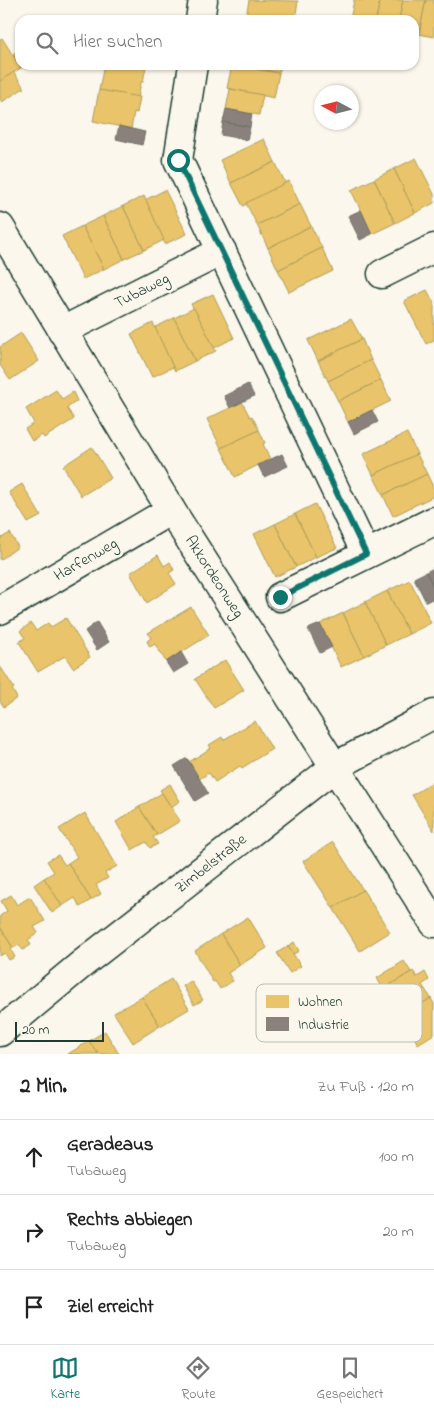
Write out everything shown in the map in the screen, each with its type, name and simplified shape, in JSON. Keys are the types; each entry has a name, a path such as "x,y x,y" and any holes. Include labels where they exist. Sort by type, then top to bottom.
{"street":[{"path":"201,15 203,0"},
{"path":"192,70 178,160 366,554"},
{"name":"Akkordeonweg","path":"0,228 171,510 336,766 434,923"},
{"path":"382,274 434,248"},
{"name":"Tubaweg","path":"62,331 222,251"},
{"name":"Harfenweg","path":"0,610 171,510"},
{"path":"280,597 434,522"},
{"name":"Zimbelstraße","path":"0,1032 82,964 336,766 434,714"}],"building: Wohnen":[{"path":"249,0 298,1 296,15 246,15"},
{"path":"354,0 380,0 377,15 351,15"},
{"path":"380,0 403,0 400,15 377,15"},
{"path":"403,0 426,0 419,34 419,15 400,15"},
{"path":"426,0 434,0 434,37 419,34"},
{"path":"2,38 15,59 15,70 18,70 0,81 0,39"},
{"path":"103,70 145,70 138,98 99,90"},
{"path":"231,70 261,70 279,73 274,98 227,88"},
{"path":"264,70 280,70 279,73"},
{"path":"14,72 24,88 2,102 0,99 0,81"},
{"path":"230,89 263,95 259,115 226,109"},
{"path":"99,90 140,97 137,113 134,112 131,129 93,121"},
{"path":"264,139 275,162 231,183 220,160"},
{"path":"416,158 434,194 434,203 415,213 394,169"},
{"path":"275,162 286,184 243,206 231,183"},
{"path":"394,169 415,213 395,223 374,179"},
{"path":"374,179 395,223 372,234 351,190"},
{"path":"289,181 300,204 257,225 246,203"},
{"path":"165,190 187,234 165,244 145,200"},
{"path":"144,196 164,240 144,250 123,206"},
{"path":"300,204 311,226 268,248 257,225"},
{"path":"123,206 144,250 124,259 103,216"},
{"path":"103,216 124,259 104,269 82,226"},
{"path":"82,226 104,269 83,279 62,236"},
{"path":"311,226 322,248 278,270 268,248"},
{"path":"322,248 333,271 289,292 278,270"},
{"path":"427,290 434,303 434,340 426,344 404,301"},
{"path":"213,294 234,338 214,348 191,304"},
{"path":"194,308 216,351 195,361 174,318"},
{"path":"174,318 195,361 175,371 154,328"},
{"path":"351,319 362,339 318,361 308,340"},
{"path":"153,323 173,367 152,377 131,334"},
{"path":"21,333 39,361 10,380 0,365 0,347"},
{"path":"362,339 371,360 328,381 318,361"},
{"path":"371,360 381,380 338,401 328,381"},
{"path":"381,380 391,401 348,422 338,401"},
{"path":"56,390 62,399 73,392 77,401 67,408 74,419 44,438 42,435 32,441 25,429 34,423 26,409"},
{"path":"242,402 259,430 221,448 207,419"},
{"path":"259,430 270,459 235,477 221,448"},
{"path":"407,433 417,454 373,475 363,454"},
{"path":"92,447 111,478 81,496 63,466"},
{"path":"417,454 427,474 383,495 373,475"},
{"path":"427,474 434,489 434,496 393,516 383,495"},
{"path":"22,484 41,516 28,523 9,492"},
{"path":"315,504 337,548 316,557 295,514"},
{"path":"295,514 316,557 296,567 275,524"},
{"path":"275,524 296,567 275,577 254,534"},
{"path":"10,533 18,547 0,560 0,539"},
{"path":"158,555 164,566 170,562 174,570 169,573 176,584 147,603 130,573"},
{"path":"410,580 431,623 409,634 387,591"},
{"path":"387,591 409,634 386,645 365,602"},
{"path":"365,602 386,645 364,656 343,613"},
{"path":"191,607 209,635 166,662 155,644 150,647 147,641 151,638 148,633"},
{"path":"343,613 364,656 341,667 320,624"},
{"path":"66,618 90,657 73,668 65,656 38,672 19,642 25,638 20,631 31,623 36,631 48,623 51,627"},
{"path":"225,660 244,690 214,708 195,679"},
{"path":"0,666 14,688 12,689 17,698 4,707 0,701"},
{"path":"255,721 272,749 215,782 209,773 199,779 189,762 211,748 209,745 222,737 223,740"},
{"path":"434,782 434,831 412,795"},
{"path":"170,784 180,801 171,807 160,790"},
{"path":"162,793 180,821 157,835 139,807"},
{"path":"139,807 157,835 153,837 158,844 150,848 146,842 132,850 116,822"},
{"path":"85,813 117,866 105,873 108,878 96,885 101,894 91,900 68,863 77,857 59,829"},
{"path":"333,842 363,890 333,908 303,861"},
{"path":"58,855 65,865 68,863 91,900 80,907 75,898 62,906 44,878 54,872 47,861"},
{"path":"44,878 62,906 52,913 34,885"},
{"path":"363,890 390,932 360,951 333,908"},
{"path":"11,895 17,905 30,897 45,921 34,927 38,933 28,940 31,945 23,950 19,945 13,948 0,927 0,916 7,911 1,901"},
{"path":"248,917 267,948 240,965 221,934"},
{"path":"0,927 13,948 11,950 15,957 9,960 5,953 0,956"},
{"path":"221,934 240,965 228,973 233,981 220,989 215,981 213,982 195,951"},
{"path":"294,942 299,951 293,954 288,946"},
{"path":"288,946 301,966 290,973 277,953"},
{"path":"404,961 411,972 391,984 380,984 377,978"},
{"path":"413,971 417,977 425,972 429,980 422,985 391,984"},
{"path":"171,979 189,1009 160,1026 142,997"},
{"path":"191,981 203,1000 194,1005 183,986"},
{"path":"422,985 431,998 422,1004"},
{"path":"142,997 160,1026 133,1043 114,1013"},
{"path":"431,998 434,1004 434,1034 422,1042 422,1004"},
{"path":"105,1031 119,1054 98,1054 89,1041"},
{"path":"89,1041 98,1054 68,1054"}],"building: Industrie":[{"path":"226,109 252,114 250,127 223,122"},
{"path":"223,122 250,127 247,140 221,135"},
{"path":"119,126 145,132 142,145 116,139"},
{"path":"361,210 372,234 360,240 348,216"},
{"path":"248,384 254,396 230,408 224,396"},
{"path":"372,410 378,422 354,434 348,422"},
{"path":"282,454 288,466 264,477 258,465"},
{"path":"434,568 434,588 426,572"},
{"path":"426,572 434,588 434,598 426,602 414,578"},
{"path":"97,622 109,642 97,650 85,631"},
{"path":"320,624 332,647 320,653 308,629"},
{"path":"181,652 188,664 173,673 166,662"},
{"path":"187,758 208,793 195,801 174,766"}],"route":[{"path":"178,160 366,554 280,597"}]}
